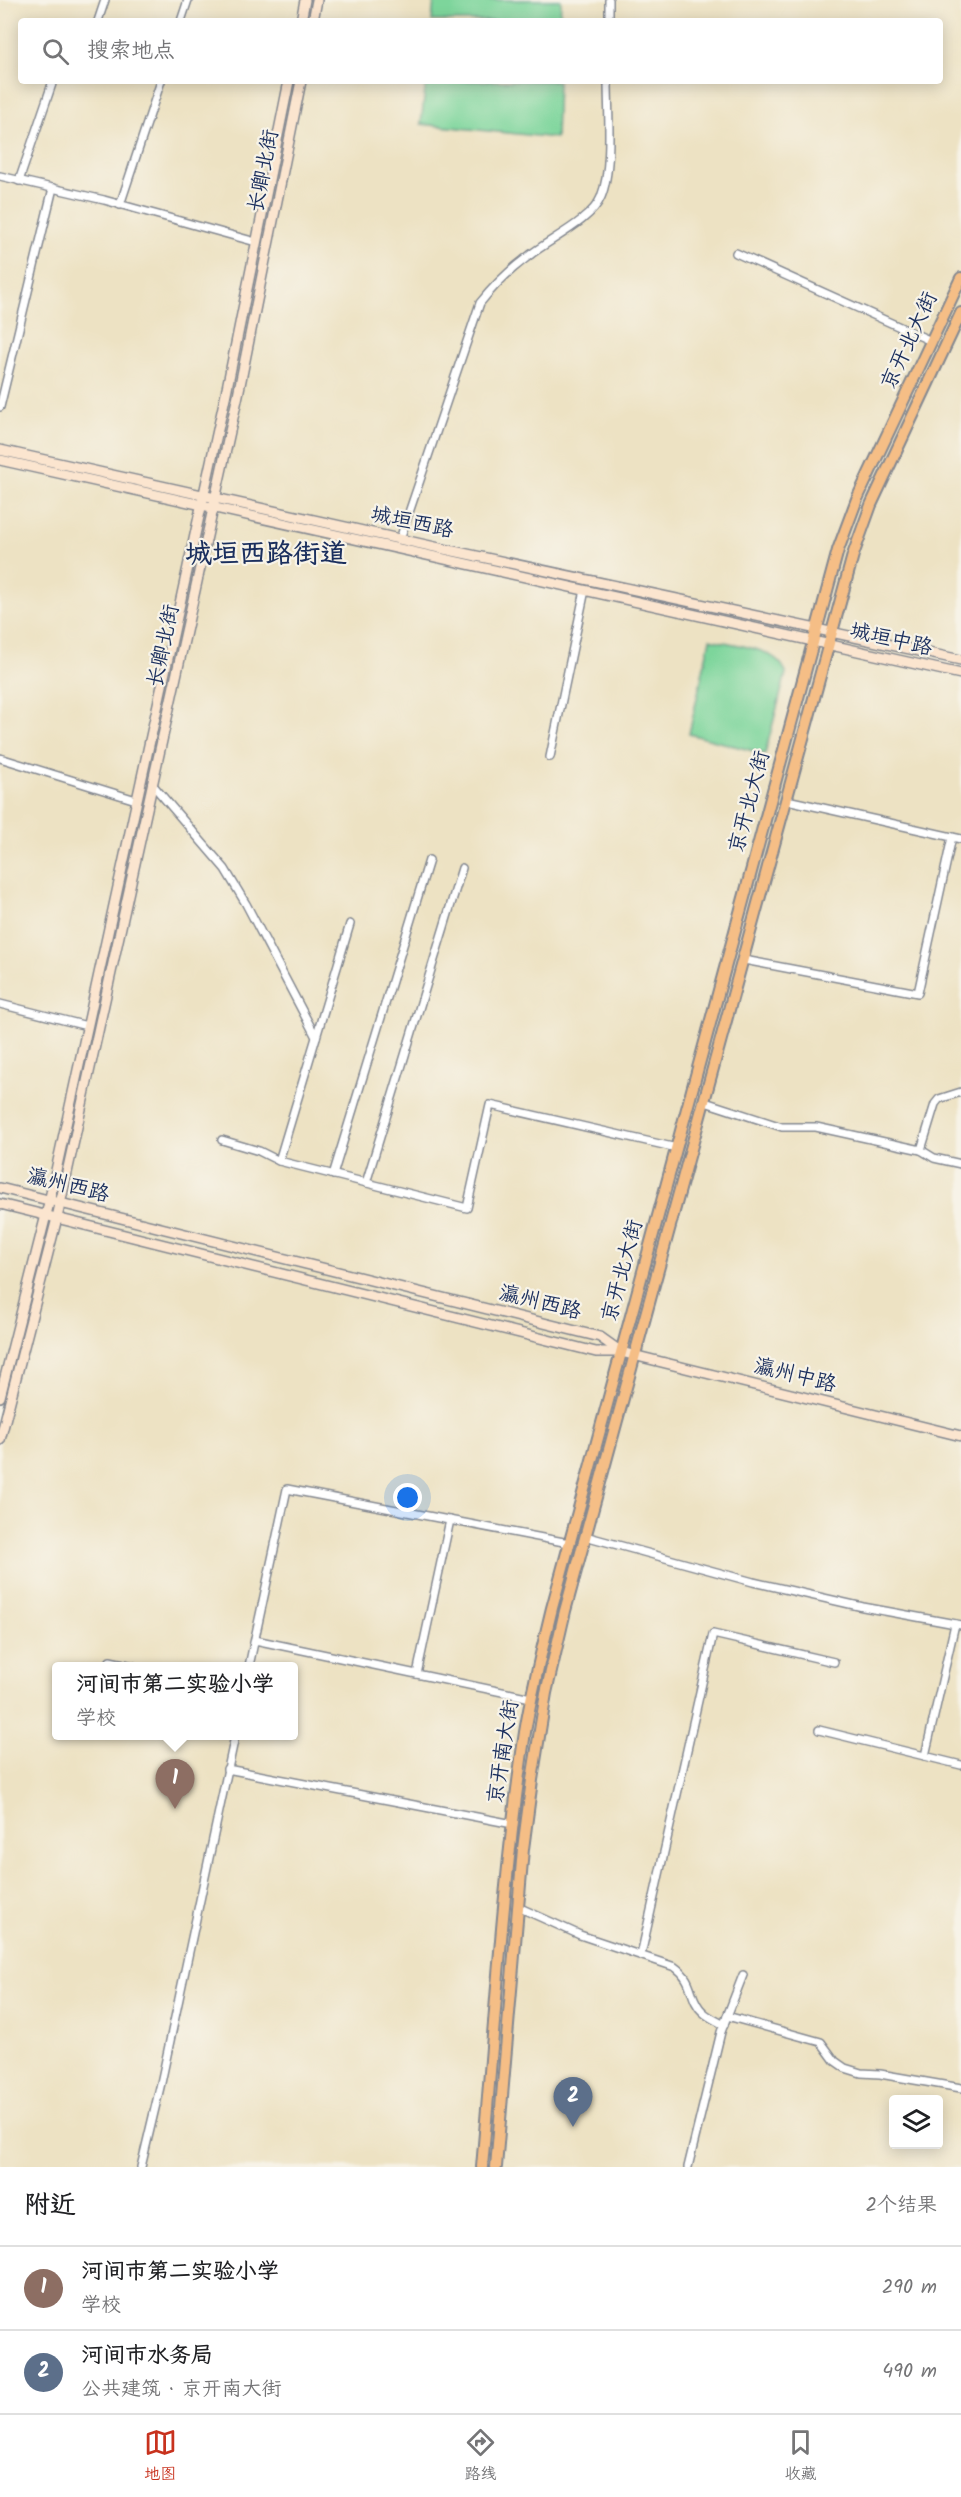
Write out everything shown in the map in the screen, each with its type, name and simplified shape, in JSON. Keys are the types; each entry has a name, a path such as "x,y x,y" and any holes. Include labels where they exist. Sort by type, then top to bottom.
{"main road":[{"path":"302,18 305,0"},
{"path":"314,18 317,0"},
{"name":"长卿北街","path":"0,1397 50,1200 202,500 288,84"},
{"name":"长卿北街","path":"0,1440 57,1218 214,502 300,84"},
{"name":"京开北大街","path":"621,1352 848,521 961,278"},
{"name":"京开北大街","path":"635,1356 831,632 862,527 961,313"},
{"name":"城垣西路","path":"0,450 202,500"},
{"name":"城垣西路","path":"0,460 400,539 817,629"},
{"name":"城垣西路","path":"214,502 585,590 814,641"},
{"name":"城垣中路","path":"817,629 961,660"},
{"name":"城垣中路","path":"814,641 961,674"},
{"name":"瀛州西路","path":"0,1188 600,1337 621,1352"},
{"name":"瀛州西路","path":"0,1204 596,1352 621,1352"},
{"name":"瀛州中路","path":"621,1352 961,1436"},
{"name":"京开南大街","path":"482,2167 513,1824 531,1698 621,1352"},
{"name":"京开南大街","path":"496,2167 523,1849 538,1732 565,1611 635,1356"}],"street":[{"path":"99,18 105,0"},
{"path":"182,18 188,0"},
{"path":"609,0 609,18"},
{"path":"19,181 52,84"},
{"path":"120,204 160,84"},
{"path":"400,539 480,303 495,283 531,254 594,210 602,196 607,168 608,84"},
{"path":"0,176 120,204 256,242"},
{"path":"0,407 52,188"},
{"path":"736,253 931,341"},
{"path":"550,758 585,590"},
{"path":"0,758 136,800"},
{"path":"152,784 225,869 316,1037"},
{"path":"787,800 961,839"},
{"path":"744,960 918,993 952,837"},
{"path":"333,1175 429,860"},
{"path":"366,1183 462,868"},
{"path":"279,1161 350,924"},
{"path":"0,1004 87,1026"},
{"path":"921,1150 935,1104 939,1099 961,1092"},
{"path":"705,1102 782,1127 816,1126 921,1150 934,1158 961,1164"},
{"path":"222,1140 259,1151 279,1161 467,1208 490,1105 677,1148"},
{"path":"250,1662 288,1489 570,1543"},
{"path":"417,1674 450,1520"},
{"path":"585,1536 765,1585 863,1607 958,1624 925,1756"},
{"path":"641,1955 713,1634 834,1662"},
{"path":"255,1640 531,1698"},
{"path":"110,1661 115,1662"},
{"path":"819,1730 961,1766"},
{"path":"141,2167 161,2083 233,1740"},
{"path":"227,1769 513,1824"},
{"path":"518,1907 580,1935 675,1967 686,1974 697,2005 703,2012 724,2025"},
{"path":"688,2167 694,2135 724,2025 743,1975"},
{"path":"727,2016 821,2042 835,2061 844,2068 861,2073 880,2074 961,2088"}],"green space":[{"path":"434,0 561,0 560,18 432,18"},
{"path":"426,84 558,84 556,138 421,124"},
{"path":"710,639 765,652 781,664 786,673 765,754 689,734"}],"place":[{"name":"河间市第二实验小学","path":"175,1809"},
{"name":"河间市水务局","path":"573,2127"}],"district":[{"name":"城垣西路街道","path":"266,554"}]}
